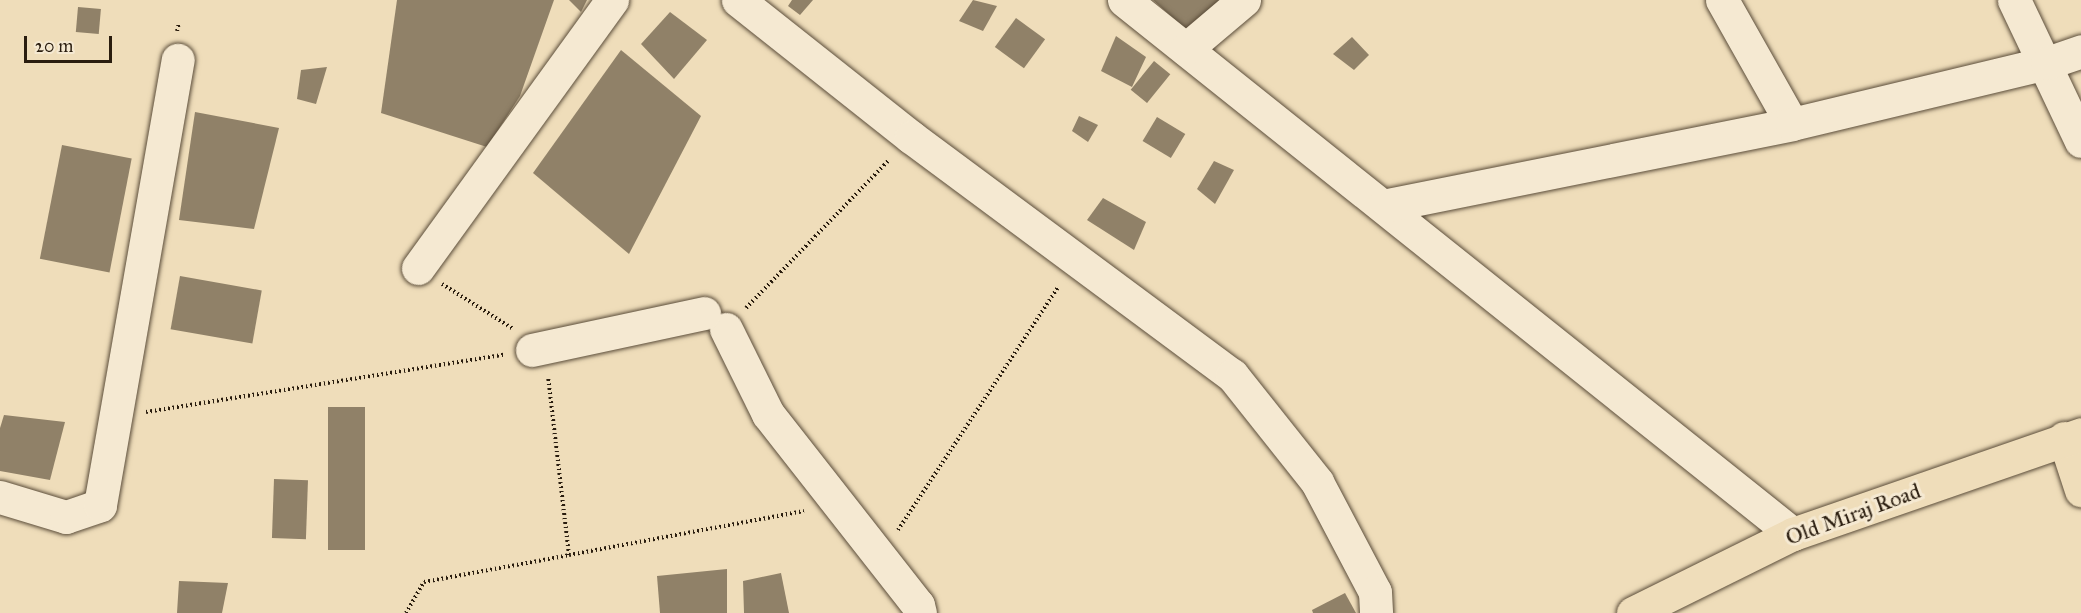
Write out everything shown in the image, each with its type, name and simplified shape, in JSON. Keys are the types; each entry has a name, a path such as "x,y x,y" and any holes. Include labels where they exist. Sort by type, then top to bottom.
{"main road":[{"name":"Old Miraj Road","path":"1633,613 1793,534 2072,436"},
{"path":"2072,436 2081,490"}],"street":[{"path":"417,268 612,0"},
{"path":"738,0 911,137 1078,258 1232,375 1317,482 1375,592 1376,613"},
{"path":"1124,0 1793,534"},
{"path":"1186,49 1244,0"},
{"path":"1722,0 1792,124"},
{"path":"2014,0 2047,63 2081,141"},
{"path":"1383,206 1792,124 2047,63 2081,51"},
{"path":"0,497 66,517 100,505 178,60"},
{"path":"523,340 715,321 768,414 918,605 920,613"}],"path":[{"path":"715,321 911,137"},
{"path":"880,558 1078,258"},
{"path":"417,268 523,340 545,348 569,555"},
{"path":"139,413 523,340"},
{"path":"406,613 424,582 838,505"}],"building":[{"path":"397,0 554,0 520,96 487,147 381,113"},
{"path":"569,0 587,0 581,12"},
{"path":"792,0 813,0 800,15 788,6"},
{"path":"973,0 997,6 983,31 959,21"},
{"path":"1153,0 1229,0 1192,35"},
{"path":"78,7 101,9 99,34 76,32"},
{"path":"670,12 707,40 674,79 641,44"},
{"path":"1016,18 1045,39 1024,68 995,47"},
{"path":"1116,36 1146,57 1132,87 1101,71"},
{"path":"1352,37 1369,55 1354,70 1333,54"},
{"path":"621,50 701,116 629,254 533,173"},
{"path":"1154,61 1170,74 1147,103 1131,90"},
{"path":"327,67 316,104 297,99 301,70"},
{"path":"195,112 279,128 254,229 179,220"},
{"path":"1079,116 1098,125 1088,142 1072,131"},
{"path":"1157,117 1185,134 1171,158 1143,141"},
{"path":"62,145 132,159 110,272 40,259"},
{"path":"1214,161 1234,170 1215,204 1197,189"},
{"path":"1103,198 1146,222 1134,250 1087,220"},
{"path":"180,276 262,290 252,344 171,329"},
{"path":"328,407 365,407 365,550 328,550"},
{"path":"4,415 65,422 50,480 0,471 0,428"},
{"path":"274,479 308,480 306,539 272,538"},
{"path":"727,569 727,613 660,613 657,576"},
{"path":"781,573 789,613 744,613 743,581"},
{"path":"179,581 228,583 222,613 177,613"},
{"path":"1345,593 1356,613 1313,613 1312,610"}]}
